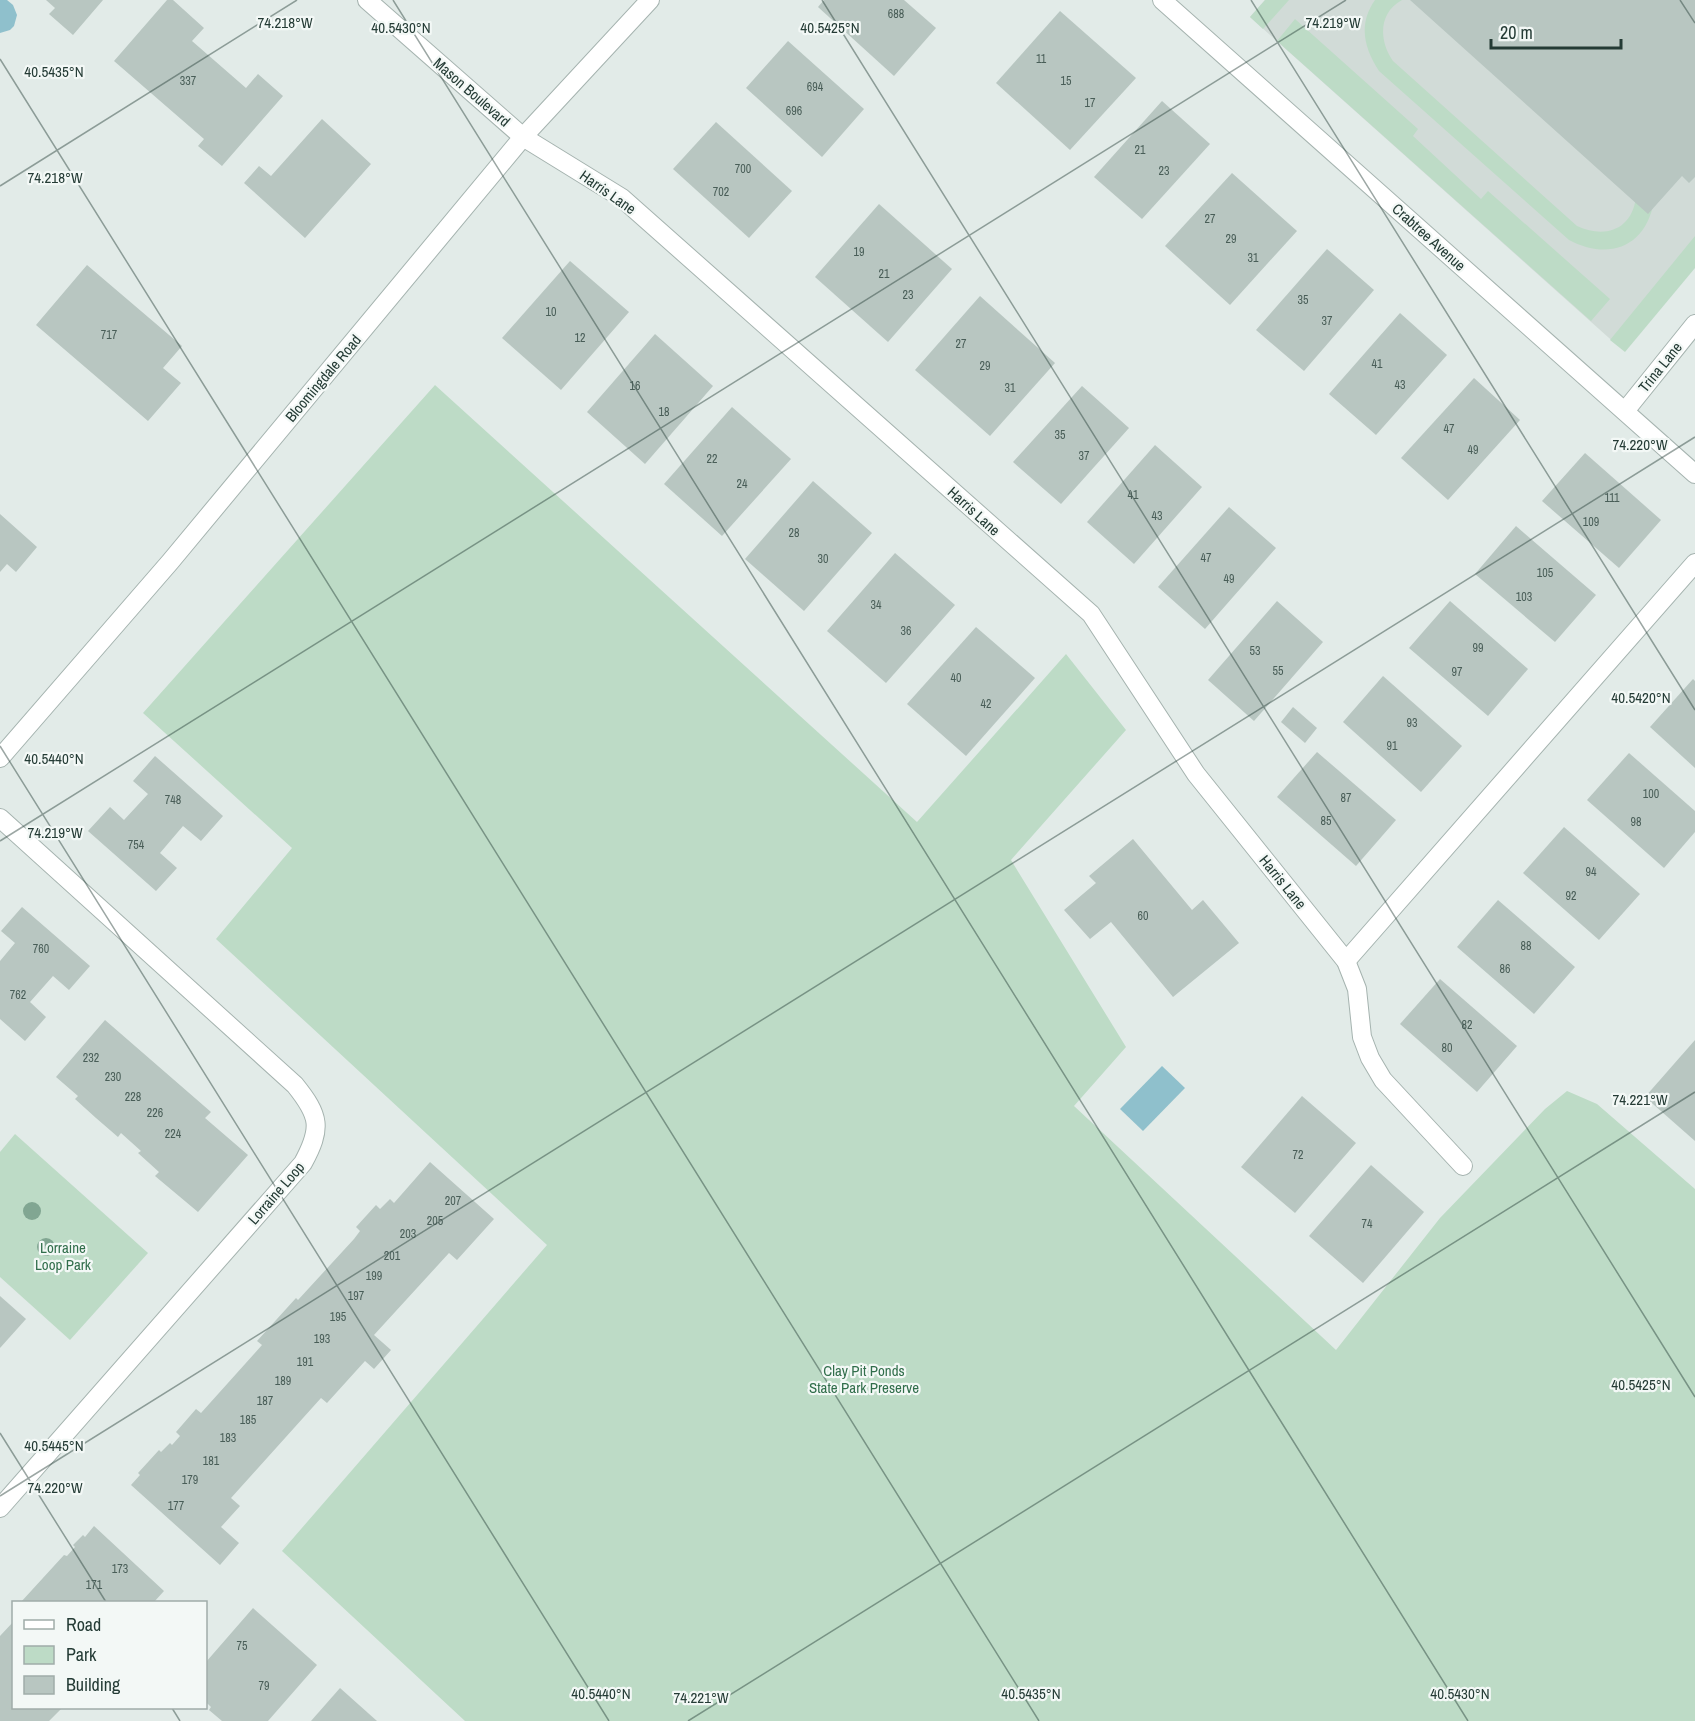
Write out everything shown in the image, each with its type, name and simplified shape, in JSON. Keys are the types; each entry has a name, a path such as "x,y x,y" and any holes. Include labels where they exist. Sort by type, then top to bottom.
{"street":[{"name":"Mason Boulevard","path":"367,0 523,137"},
{"name":"Bloomingdale Road","path":"0,758 170,562 523,137 650,0"},
{"name":"Crabtree Avenue","path":"1162,0 1695,474"},
{"name":"Harris Lane","path":"523,137 622,198 1091,614 1196,774 1346,961 1357,989 1362,1037 1370,1058 1383,1080 1463,1166"},
{"name":"Trina Lane","path":"1624,411 1695,324"},
{"path":"1346,961 1695,563"},
{"name":"Lorraine Loop","path":"0,818 295,1085 310,1104 317,1125 313,1144 303,1163 0,1508"}],"shaded area":[{"path":"1265,0 1695,0 1695,253 1618,346 1250,17"}],"green space":[{"path":"1265,0 1289,0 1263,29 1250,17"},
{"path":"1375,0 1402,0 1388,12 1383,28 1385,45 1393,61 1577,226 1597,232 1616,229 1629,217 1636,197 1654,201 1650,217 1643,229 1624,246 1611,249 1584,246 1569,240 1379,71 1370,54 1365,36 1366,18"},
{"path":"1295,19 1418,129 1413,136 1481,199 1488,191 1610,299 1591,321 1277,41"},
{"path":"1695,236 1695,268 1625,352 1610,340"},
{"name":"Clay Pit Ponds State Park Preserve","path":"435,385 917,822 1066,654 1126,730 1011,860 1126,1047 1074,1106 1336,1350 1440,1218 1545,1109 1567,1091 1597,1104 1695,1189 1695,1721 465,1721 282,1551 547,1245 216,939 292,848 143,713"},
{"name":"Lorraine Loop Park","path":"15,1134 148,1253 70,1340 0,1277 0,1152"}],"water":[{"path":"0,0 7,0 13,5 17,15 14,26 0,33"},
{"path":"1162,1066 1185,1088 1143,1131 1120,1109"}],"building":[{"path":"46,0 103,0 73,35 49,14 55,8"},
{"path":"167,0 173,0 204,28 192,41 246,88 258,74 283,96 222,166 198,146 204,139 114,61"},
{"path":"824,0 904,0 936,28 894,76 818,7"},
{"path":"1410,0 1695,0 1695,177 1689,183 1682,176 1648,214"},
{"path":"1060,11 1136,78 1070,150 996,83"},
{"path":"788,41 864,109 822,157 746,88"},
{"path":"1162,101 1210,144 1142,219 1094,177"},
{"path":"322,119 371,164 305,238 244,183 259,166 271,176"},
{"path":"716,122 792,191 749,238 673,169"},
{"path":"1232,173 1297,231 1230,305 1165,246"},
{"path":"879,204 952,269 888,342 815,277"},
{"path":"1327,249 1374,290 1304,371 1256,330"},
{"path":"570,261 629,312 561,390 502,338"},
{"path":"87,265 182,346 163,368 181,383 148,421 36,325"},
{"path":"980,296 1055,363 990,436 915,370"},
{"path":"1400,313 1447,355 1376,435 1329,394"},
{"path":"655,334 713,386 645,464 587,412"},
{"path":"1474,378 1520,420 1448,500 1401,458"},
{"path":"1082,386 1129,428 1061,504 1013,462"},
{"path":"732,407 791,459 722,536 664,484"},
{"path":"1155,445 1202,487 1134,564 1087,522"},
{"path":"1585,453 1661,520 1619,568 1542,501"},
{"path":"813,481 872,533 804,611 745,559"},
{"path":"1229,507 1276,548 1205,629 1158,587"},
{"path":"0,514 37,547 16,572 7,564 0,572"},
{"path":"1516,526 1596,595 1555,642 1475,574"},
{"path":"895,553 955,605 886,683 827,631"},
{"path":"1277,601 1323,642 1254,721 1208,680"},
{"path":"1450,601 1528,669 1488,716 1409,648"},
{"path":"976,627 1035,678 966,756 907,704"},
{"path":"1383,676 1462,746 1421,792 1343,722"},
{"path":"1693,679 1695,681 1695,768 1650,727"},
{"path":"1293,707 1317,728 1305,743 1281,722"},
{"path":"1317,752 1396,820 1356,866 1277,797"},
{"path":"1629,753 1695,811 1695,832 1664,868 1587,800"},
{"path":"155,756 223,816 201,841 183,826 160,853 177,868 156,891 88,831 110,807 124,820 148,794 133,781"},
{"path":"1564,827 1640,894 1599,940 1523,873"},
{"path":"1133,839 1192,910 1203,900 1239,943 1173,997 1111,922 1090,939 1064,910 1096,883 1089,876"},
{"path":"1498,900 1575,967 1534,1014 1457,947"},
{"path":"22,907 90,966 69,990 53,976 30,1002 46,1017 25,1041 0,1019 0,961 15,943 1,931"},
{"path":"1440,979 1517,1046 1477,1092 1400,1024"},
{"path":"105,1020 211,1112 205,1118 248,1155 198,1212 155,1176 159,1172 138,1153 141,1151 121,1133 118,1137 96,1118 75,1099 78,1096 56,1077"},
{"path":"1695,1040 1695,1141 1645,1097"},
{"path":"1302,1096 1356,1143 1295,1213 1241,1167"},
{"path":"430,1162 494,1219 457,1260 449,1253 374,1335 391,1350 374,1369 365,1361 327,1403 321,1398 231,1498 240,1506 221,1527 239,1543 220,1565 131,1485 140,1475 138,1473 159,1450 161,1452 170,1443 172,1445 180,1436 176,1432 196,1409 201,1413 262,1345 257,1341 354,1239 360,1231 356,1227 376,1205 380,1209 390,1199 394,1203"},
{"path":"1371,1165 1424,1212 1363,1283 1309,1236"},
{"path":"0,1296 26,1319 0,1348"},
{"path":"94,1526 164,1591 155,1601 22,1601 64,1555 67,1556 75,1547 73,1545 83,1535 85,1537"},
{"path":"253,1608 317,1665 268,1721 222,1721 209,1710 211,1707 207,1703 207,1661"},
{"path":"12,1623 12,1709 61,1709 49,1721 0,1721 0,1636"},
{"path":"340,1688 377,1721 311,1721"}]}
